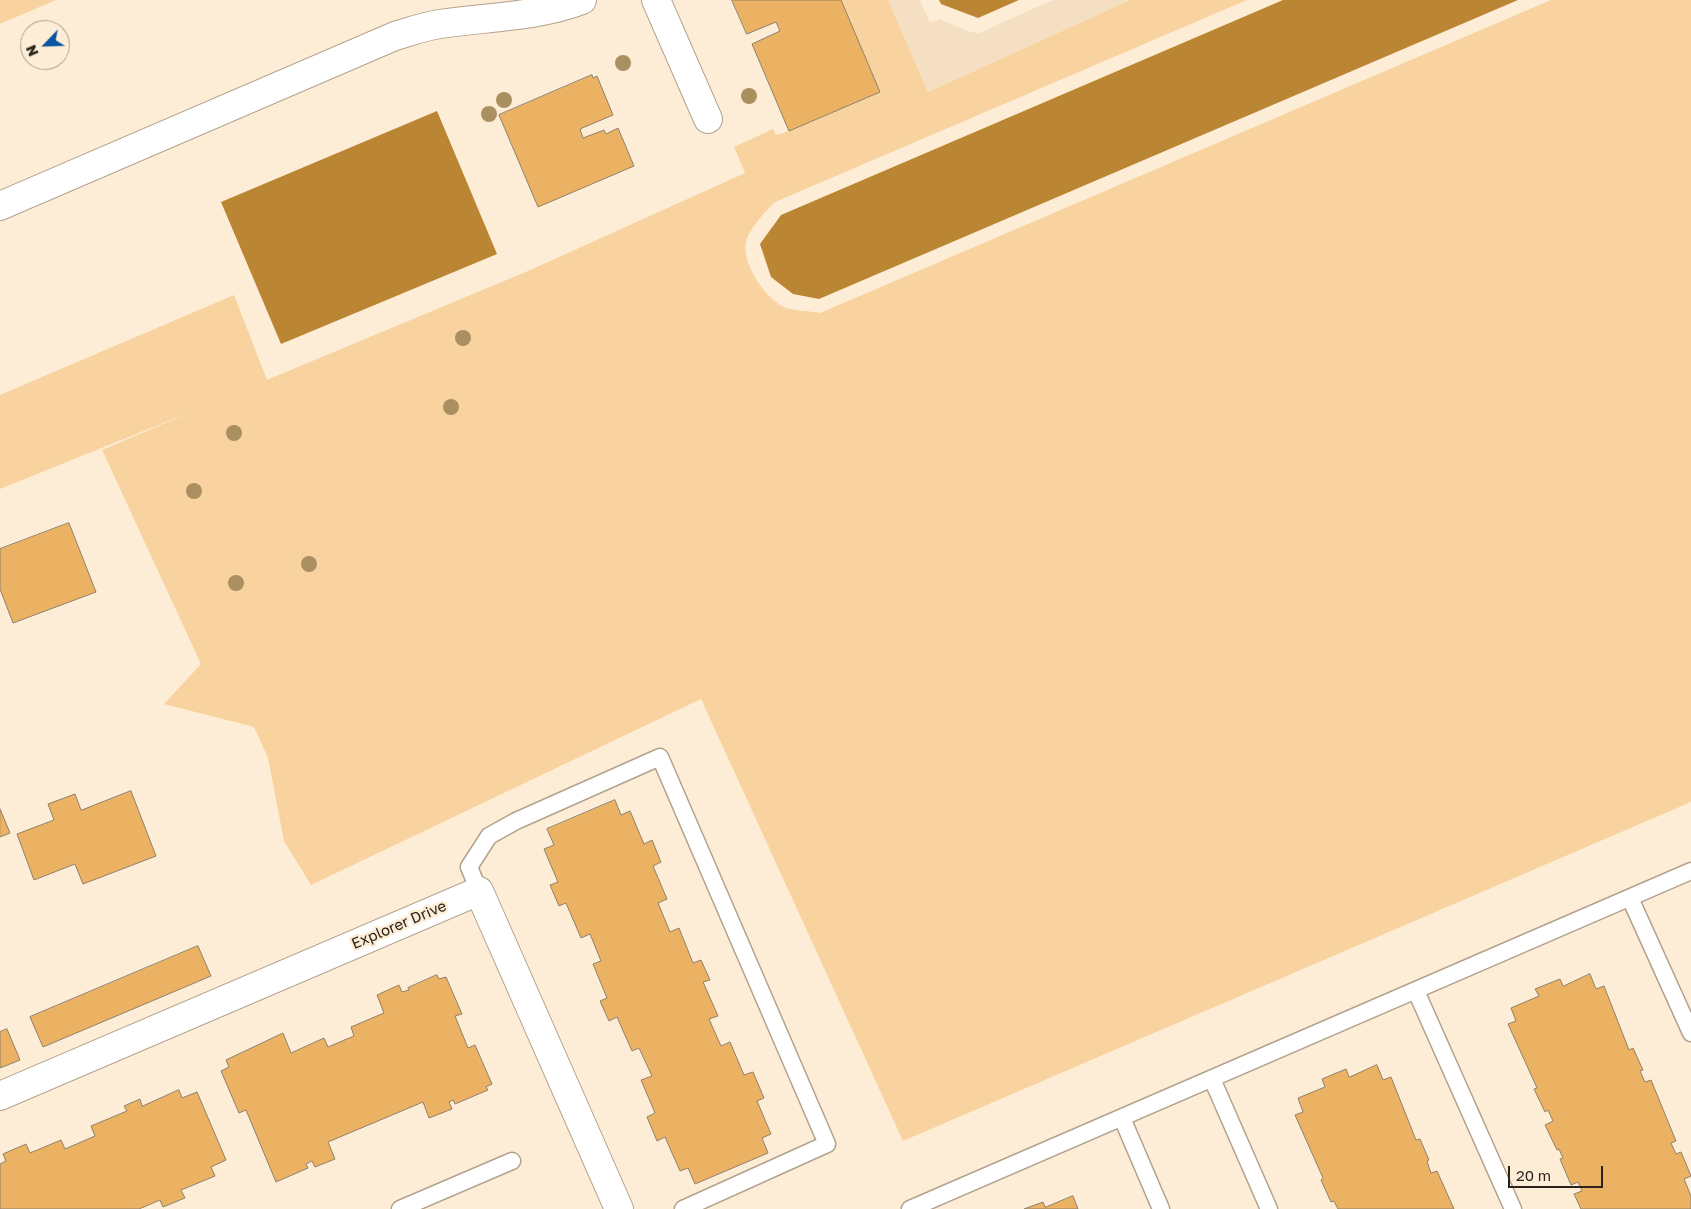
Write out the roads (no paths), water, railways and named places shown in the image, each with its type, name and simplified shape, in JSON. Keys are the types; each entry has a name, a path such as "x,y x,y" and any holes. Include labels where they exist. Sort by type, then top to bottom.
{"street":[{"path":"0,206 395,36 437,24 516,14 571,4 582,0"},
{"path":"656,0 708,119"},
{"path":"479,891 619,1209"},
{"name":"Explorer Drive","path":"0,1096 479,891"}],"lane":[{"path":"479,891 469,867 489,836 516,821 660,757 827,1144 683,1209"},
{"path":"912,1209 1691,872"},
{"path":"1630,898 1691,1033"},
{"path":"1416,991 1513,1209"},
{"path":"1212,1079 1269,1209"},
{"path":"1122,1118 1161,1209"},
{"path":"400,1209 512,1161"}]}
